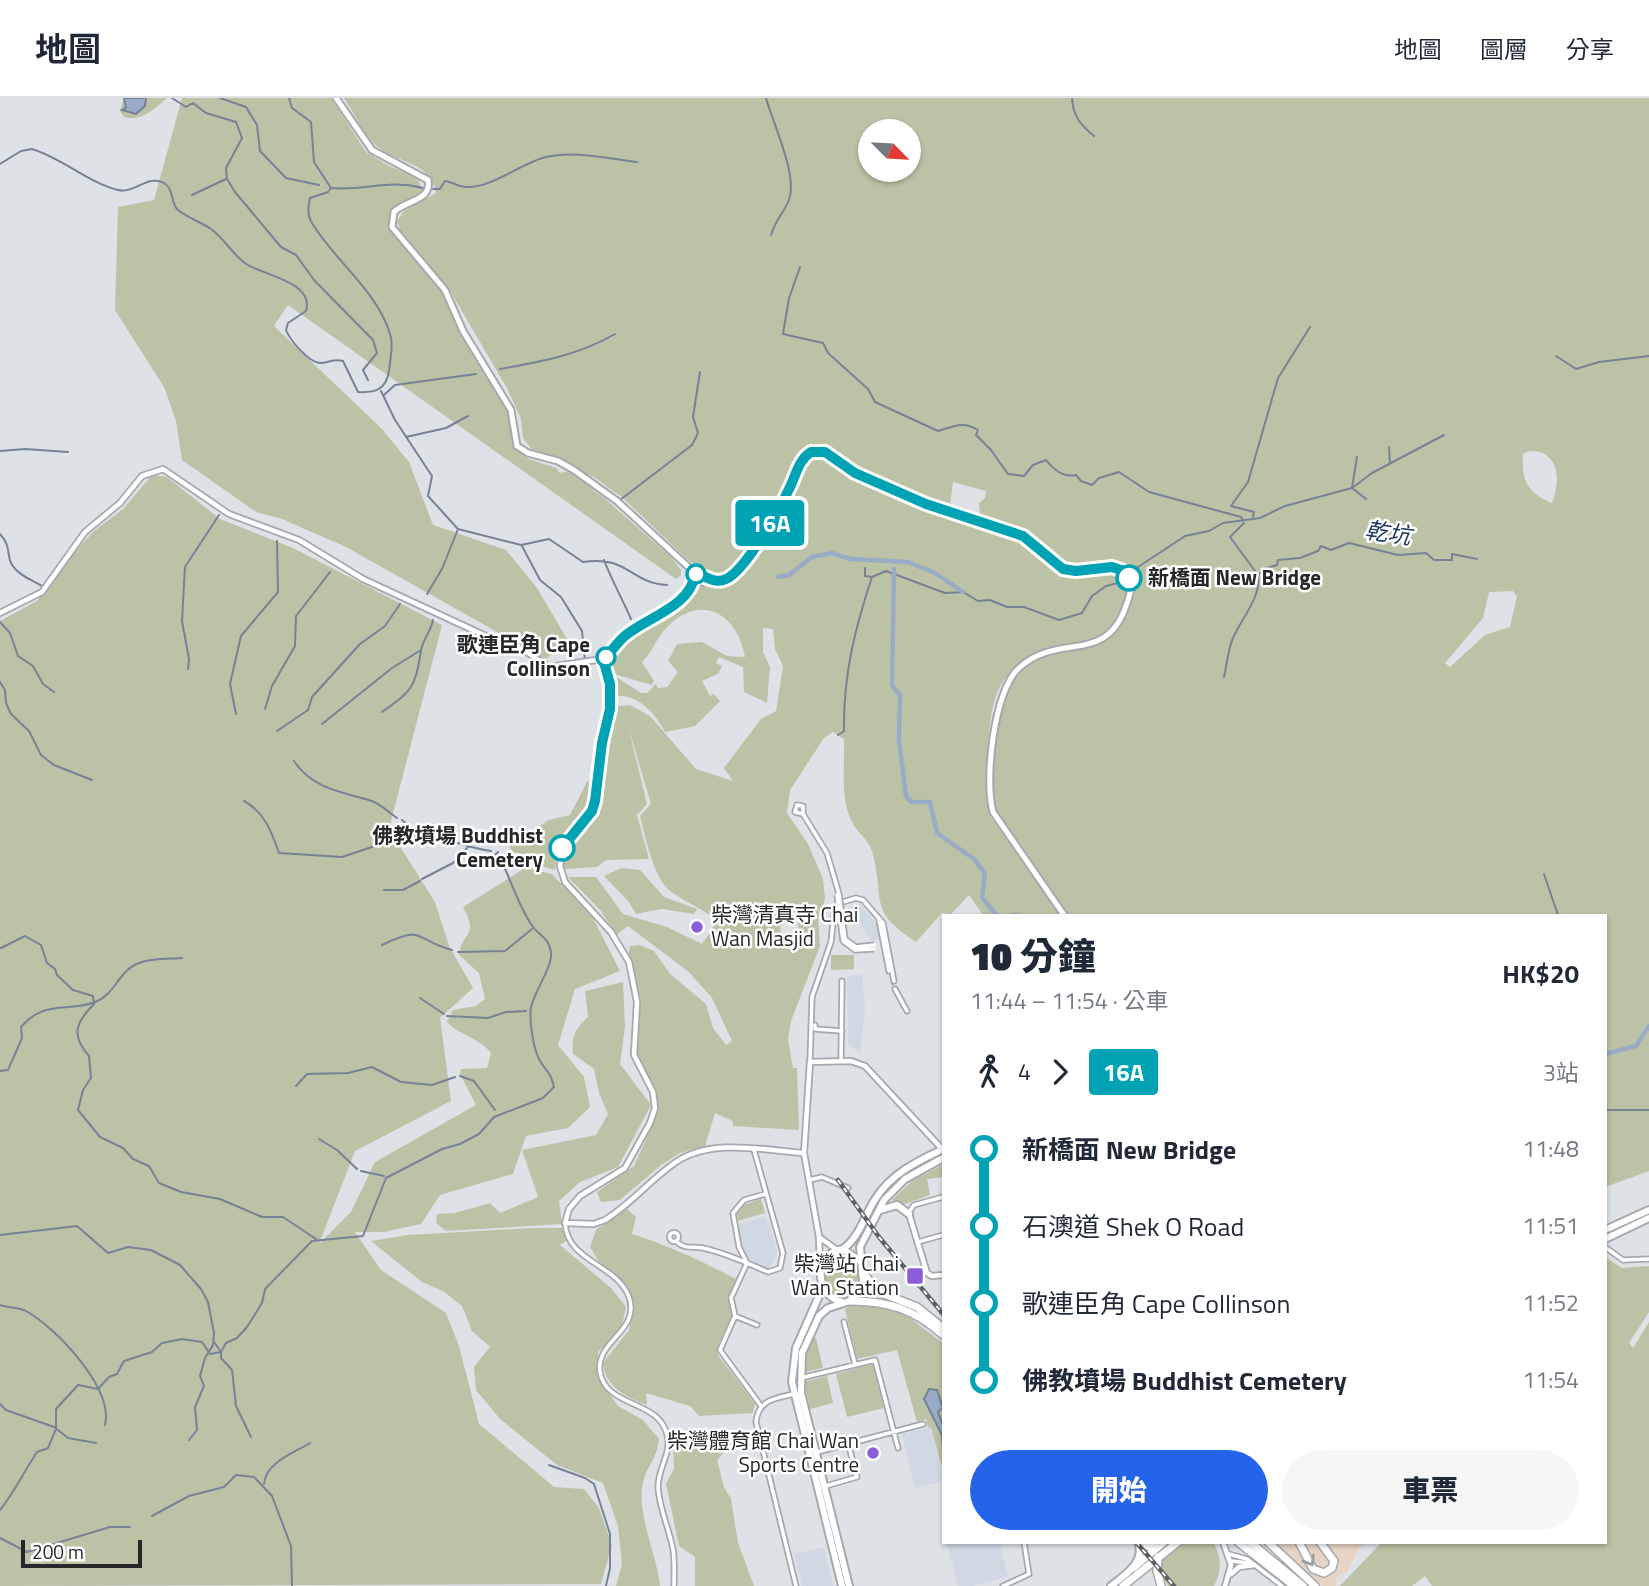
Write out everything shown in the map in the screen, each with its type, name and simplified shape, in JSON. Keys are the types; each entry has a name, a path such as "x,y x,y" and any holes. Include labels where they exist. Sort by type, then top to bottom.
{"highway":[{"path":"863,1273 876,1290 917,1307 942,1327"},
{"path":"847,1302 885,1302 902,1307 925,1319 942,1334"},
{"path":"1142,1544 1162,1544"},
{"path":"1133,1568 1162,1544"},
{"path":"1123,1586 1176,1544"},
{"path":"1241,1544 1294,1586"},
{"path":"1253,1544 1303,1586"},
{"path":"1267,1544 1315,1586"},
{"path":"1300,1544 1313,1569 1324,1573 1332,1568 1334,1561 1321,1544"},
{"path":"1158,1558 1157,1571 1161,1586"}],"main road":[{"path":"336,98 370,149 428,180 429,189 425,195 394,212 392,228 442,285 463,331 511,410 517,446 525,452 558,461 617,501 698,578 727,579 734,573 778,510 802,459 818,451 827,453 855,473 926,504 1023,536 1063,569 1076,571 1108,566 1126,573 1131,590 1116,630 1101,640 1049,651 1030,659 1008,680 998,707 990,794 993,812 1063,914"},
{"path":"847,1302 830,1298 823,1287 820,1270 826,1257 854,1237 886,1185 906,1168 942,1150"},
{"path":"797,1394 802,1353 814,1323 825,1311 847,1302 862,1288 862,1241 878,1211 900,1183 942,1159"},
{"path":"878,1211 894,1205 909,1214"},
{"path":"1607,1229 1649,1210"},
{"path":"1607,1238 1649,1218"},
{"path":"840,1249 860,1261"},
{"path":"823,1287 795,1351 792,1375 842,1586"},
{"path":"820,1486 849,1586"},
{"path":"1111,1586 1133,1568 1139,1556 1138,1544"}],"street":[{"path":"0,613 32,599 46,589 83,535 117,506 142,476 160,469 173,474 229,514 299,540 363,579 488,637 516,646 547,666 575,665 603,659 628,633 677,604 698,578"},
{"path":"603,659 610,684 610,702 595,801 592,811 562,848 560,866 565,881 614,936 629,962 637,1002 634,1055 654,1095 655,1110 627,1167 580,1196 569,1209 565,1223 574,1247 620,1283 628,1297 630,1313 627,1324 603,1353 600,1373 610,1390 652,1414 666,1431 668,1452 658,1487 674,1554 674,1586"},
{"path":"803,815 827,852 845,939 856,947 886,945"},
{"path":"820,1270 820,1237 804,1153 812,997 831,942 834,913 843,902 856,898 866,901 876,916 886,945 893,981"},
{"path":"841,1060 842,981"},
{"path":"897,989 907,1011"},
{"path":"815,1029 842,1031"},
{"path":"810,1062 858,1062 869,1070 942,1149"},
{"path":"565,1223 602,1222 675,1163 693,1153 719,1148 804,1153"},
{"path":"677,1242 683,1247 720,1252 768,1272 780,1268 783,1253 754,1150"},
{"path":"809,1180 822,1177 848,1188"},
{"path":"747,1263 739,1247 733,1213 744,1200 766,1194"},
{"path":"942,1197 914,1205 909,1214 925,1269 932,1276 942,1275"},
{"path":"917,1242 942,1235"},
{"path":"820,1237 840,1249"},
{"path":"1607,1248 1623,1260 1649,1259"},
{"path":"747,1263 731,1298 735,1316 721,1354 761,1406"},
{"path":"735,1316 757,1325"},
{"path":"844,1322 855,1365"},
{"path":"799,1379 873,1360 877,1363 898,1448"},
{"path":"796,1586 756,1425 761,1406 773,1399 797,1394"},
{"path":"812,1453 923,1424"},
{"path":"820,1486 857,1478 848,1443"},
{"path":"1003,1586 1029,1574 1024,1544"},
{"path":"1224,1544 1231,1561 1225,1586"},
{"path":"1230,1554 1254,1565 1282,1586"},
{"path":"1231,1561 1254,1565"},
{"path":"1230,1574 1240,1567 1254,1565"}],"shaded area":[{"path":"860,903 878,927 880,935 876,941 873,942 847,907"},
{"path":"862,975 865,1007 860,1053 848,1045 847,976"},
{"path":"764,1217 769,1222 777,1252 769,1270 746,1257 737,1224"},
{"path":"931,1427 942,1481 915,1488 902,1434"},
{"path":"948,1544 1000,1544 1008,1577 973,1586 958,1586"},
{"path":"1276,1544 1364,1544 1359,1548 1347,1572 1335,1579 1336,1586 1322,1586"},
{"path":"824,1547 833,1586 802,1586 794,1554"}],"green space":[{"path":"124,98 167,98 147,114 130,118 124,117 120,111"},
{"path":"182,98 331,98 366,152 389,166 418,178 422,190 394,209 390,221 391,230 440,288 458,329 509,412 516,450 529,459 556,468 560,473 577,476 672,558 681,570 681,575 676,579 288,305 274,326 381,428 409,462 433,525 506,550 537,588 570,644 545,659 346,547 282,519 256,512 182,460 176,421 164,387 115,310 118,207 154,200"},
{"path":"344,98 1649,98 1649,1171 1607,1186 1607,914 1067,914 1036,875 997,814 994,805 994,771 997,716 1009,684 1019,671 1033,661 1049,655 1095,645 1108,638 1120,626 1133,594 1134,585 1129,572 1115,564 1083,568 1062,565 1029,535 980,516 979,503 985,498 986,491 953,482 950,506 929,501 855,469 828,449 810,447 799,456 775,509 728,574 715,577 689,561 623,498 594,477 533,451 523,438 521,419 508,390 449,289 402,235 397,221 404,211 436,193 433,183 428,175 414,165 387,153 374,143","holes":["1529,451 1547,456 1556,468 1557,485 1552,503 1531,490 1523,471 1523,454","1513,591 1517,597 1510,627 1485,635 1450,667 1445,663 1483,618 1489,592"]},
{"path":"819,453 864,481 1018,537 1063,573 1078,575 1113,570 1125,578 1125,604 1111,629 1092,641 1037,653 1024,659 1012,669 1001,685 992,712 988,760 990,816 1059,914 982,914 969,895 951,914 942,913 916,942 900,931 884,912 872,851 853,824 848,811 844,791 844,739 833,732 824,738 790,790 787,813 808,844 823,879 825,899 818,919 820,946 791,1021 788,1039 793,1068 797,1068 799,1130 733,1126 733,1121 715,1113 705,1146 680,1153 661,1165 620,1200 601,1202 597,1192 634,1166 656,1117 657,1097 636,1056 641,1001 628,957 630,946 639,945 654,951 670,974 706,1004 713,1028 726,1045 732,1041 712,998 689,972 628,926 616,935 601,911 568,877 596,877 623,914 667,927 702,944 712,930 715,919 668,889 654,865 640,816 651,804 628,726 647,804 637,815 649,859 606,860 597,867 564,869 566,849 598,808 605,742 612,707 630,705 650,716 696,769 733,781 724,768 761,719 776,711 783,666 775,649 773,629 763,628 763,652 770,667 767,703 744,692 743,667 719,657 716,663 722,666 719,673 702,681 710,696 714,694 720,701 695,726 665,732 645,706 631,698 615,696 614,682 618,678 641,693 647,693 656,684 658,688 667,687 678,672 668,661 677,644 702,642 727,656 745,657 734,629 726,619 705,610 692,611 680,617 667,627 642,662 654,681 652,685 614,674 608,660 631,633 666,616 705,581 723,584 737,576 760,546 804,460","holes":["798,912 799,941 781,942 780,913"]},
{"path":"152,475 167,477 220,519 293,548 442,625 389,829 435,902 449,946 473,988 440,1018 451,1101 355,1151 319,1244 351,1212 375,1162 476,1105 460,1074 461,1069 487,1068 491,1053 447,1022 453,1010 476,1006 485,999 479,973 459,955 470,929 463,907 525,868 552,874 593,918 620,971 575,989 558,1045 584,1077 590,1107 568,1128 526,1136 513,1174 440,1195 421,1224 384,1232 355,1232 381,1270 446,1313 459,1346 479,1424 554,1487 584,1489 599,1508 612,1545 601,1584 0,1586 0,621 37,601 73,554 94,531 123,509"},
{"path":"597,773 591,805 557,848 555,870 513,852 509,847 549,820 570,815 587,782"},
{"path":"621,868 640,870 664,897 697,909 694,914 662,909 636,914 629,902 604,876"},
{"path":"831,955 854,955 854,969 831,970"},
{"path":"623,982 625,1026 620,1064 651,1105 618,1167 580,1182 559,1201 562,1224 446,1231 436,1223 437,1214 455,1213 490,1203 500,1213 538,1197 522,1150 596,1135 608,1114 599,1093 594,1069 573,1054 573,1042 577,1029 588,1017 585,991"},
{"path":"942,1166 942,1177 927,1179 930,1195 905,1204 892,1200 913,1180"},
{"path":"761,1199 765,1213 738,1221 737,1214 743,1205"},
{"path":"627,1209 636,1217 632,1234 684,1254 736,1279 728,1297 732,1315 718,1345 718,1355 755,1404 753,1413 699,1416 690,1406 646,1393 647,1405 624,1395 608,1379 603,1363 629,1330 634,1304 623,1281 599,1262 590,1247 596,1230"},
{"path":"562,1228 566,1241 560,1245 611,1288 626,1307 621,1330 598,1352 598,1378 618,1406 643,1420 659,1439 657,1451 644,1479 642,1504 660,1586 616,1586 622,1564 618,1526 603,1483 557,1465 500,1419 476,1390 474,1367 490,1347 472,1331 462,1306 443,1291 422,1282 371,1241 408,1235"},
{"path":"839,1253 855,1261 860,1279 856,1292 846,1298 833,1295 826,1281 826,1263"},
{"path":"1607,1258 1622,1268 1649,1266 1649,1312 1629,1343 1633,1348 1649,1322 1649,1586 1432,1586 1425,1576 1412,1586 1340,1586 1380,1544 1607,1544"},
{"path":"879,1304 903,1313 942,1342 942,1464 931,1427 928,1428 926,1419 917,1422 897,1350 857,1359 845,1309 852,1305"},
{"path":"812,1337 816,1338 823,1368 805,1372 806,1357"},
{"path":"873,1364 884,1408 847,1417 836,1374"},
{"path":"827,1376 833,1403 810,1409 804,1382"},
{"path":"688,1428 707,1436 720,1431 728,1432 731,1445 717,1460 724,1487 731,1499 738,1543 754,1586 695,1586 695,1557 679,1546 666,1484 674,1469 673,1439"},
{"path":"1140,1544 1214,1544 1220,1564 1214,1586 1168,1586"}],"water":[{"path":"124,98 146,98 145,106 136,114 122,110 126,108"},
{"path":"929,1389 937,1390 942,1405 938,1412 942,1435 924,1399"}],"waterway":[{"path":"172,98 186,107 193,103 206,113 236,122 242,138 226,168 227,179 281,247 296,255 314,280 373,340 377,353 363,370 368,380"},
{"path":"220,98 246,107 257,125 260,151 286,178 319,185"},
{"path":"0,164 21,151 32,149 118,190 130,189 152,181 164,183 170,189 178,210 216,233 245,263 284,280 302,293 307,301 306,311 288,323 286,330 300,350 315,362 343,361 358,392 374,391 379,389 388,377 392,347 390,334 376,304 310,220 310,198 328,192 331,188 314,162 311,122 292,108 289,98"},
{"path":"766,98 784,149 791,190 789,200 771,235"},
{"path":"1072,98 1078,120 1094,136"},
{"path":"433,189 440,189 445,181 475,187 536,160 557,155 637,162"},
{"path":"192,195 226,179"},
{"path":"331,188 388,185 423,188"},
{"path":"800,267 789,298 783,334 823,343 828,353 868,389 875,402 938,431 954,426 973,427 978,430 976,435 1008,474 1024,476 1033,465 1046,460 1059,472 1076,475 1081,481 1092,485 1099,478 1119,472 1149,492 1241,517 1244,523 1230,537 1258,575 1258,583 1254,599 1231,642 1224,677"},
{"path":"1253,517 1254,512 1231,506 1248,482 1278,378 1310,327"},
{"path":"500,369 573,352 615,334"},
{"path":"1556,356 1576,369 1599,362 1649,356"},
{"path":"620,500 692,445 698,433 693,417 700,372"},
{"path":"384,395 395,385 476,374"},
{"path":"381,391 395,420 432,476 428,496 458,529 521,545 549,539 583,562 610,562 645,580 667,585"},
{"path":"406,437 446,428 468,416"},
{"path":"1129,573 1185,536 1209,531 1223,523 1260,518 1285,506 1352,488 1372,473 1444,435"},
{"path":"1389,447 1390,463"},
{"path":"0,451 25,449 68,452"},
{"path":"1357,457 1352,488 1366,499"},
{"path":"188,669 189,659 182,621 185,567 219,515"},
{"path":"427,594 442,569 458,529"},
{"path":"0,534 15,569 45,588"},
{"path":"236,714 230,684 241,636 278,592 277,541"},
{"name":"乾坑","path":"1259,575 1263,569 1277,565 1278,560 1300,558 1318,551 1321,546 1331,550 1349,543 1398,555 1426,553 1434,560 1452,560 1452,554 1477,559"},
{"path":"522,546 540,580 561,597 582,631 585,660"},
{"path":"778,577 789,575 812,557 832,553 850,559 908,562 935,573 963,592"},
{"path":"604,560 631,619"},
{"path":"838,735 844,731 851,652 872,577 865,576 865,568"},
{"path":"894,569 892,685 900,695 899,740 906,796 911,802 930,802 937,833 974,859 985,874 982,897 995,914"},
{"path":"872,577 886,571 945,593 963,592 978,601 990,600 1007,607 1024,607 1059,620 1082,613 1092,596 1106,586 1118,583 1123,577"},
{"path":"265,709 272,686 295,646 296,616 330,572"},
{"path":"277,731 308,710 312,697 360,644 385,626 400,604"},
{"path":"382,712 400,699 414,681 422,647 433,620"},
{"path":"0,622 10,633 18,656 33,666 43,684 54,692"},
{"path":"322,724 392,668 421,650"},
{"path":"0,682 5,690 6,703 11,714 29,731 41,755 54,765 92,780"},
{"path":"294,761 317,783 373,801 397,818"},
{"path":"244,801 266,822 279,853 342,857 396,839"},
{"path":"402,820 417,833"},
{"path":"399,838 435,837 491,851"},
{"path":"422,879 453,863 468,847"},
{"path":"0,1510 37,1452 48,1448 56,1429 56,1409 78,1385 98,1389 109,1377 117,1374 124,1361 152,1352 162,1343 182,1339 202,1342 210,1354 221,1352 226,1343 237,1338 247,1327 262,1303 265,1289 312,1241 363,1236 386,1178 442,1149 460,1144 479,1134 494,1117 543,1098 554,1087 537,1054 531,1019 533,1000 551,958 550,947 528,920 503,864 493,857 498,852"},
{"path":"1544,874 1558,914"},
{"path":"384,890 403,890 420,881"},
{"path":"458,952 505,951 532,929"},
{"path":"382,945 413,935 452,950"},
{"path":"1,948 25,936 41,945 47,963 73,990 93,996 94,1004 83,1017 78,1030 80,1042 89,1056 91,1078 83,1090 78,1110 100,1137 123,1148 133,1159 149,1166 159,1183 181,1192 220,1199 262,1217 283,1217 316,1239"},
{"path":"0,1071 8,1070 22,1038 21,1027 30,1018 47,1010 84,1005 102,999 126,971 139,963 154,959 182,958"},
{"path":"420,998 444,1014"},
{"path":"447,1016 488,1018 506,1012 526,1011"},
{"path":"1607,1053 1636,1046 1649,1026"},
{"path":"296,1086 307,1074 348,1073 372,1067 401,1082 432,1085 455,1077"},
{"path":"460,1076 474,1081 495,1110"},
{"path":"1607,1110 1649,1110"},
{"path":"319,1139 337,1150 357,1169"},
{"path":"361,1171 384,1176"},
{"path":"0,1235 77,1226 108,1253 128,1247 151,1250 180,1265 201,1289 208,1302 214,1333 213,1345 205,1358 200,1376 204,1386 195,1407 197,1430 189,1440"},
{"path":"0,1305 26,1311 66,1344 92,1377 101,1394 105,1425"},
{"path":"214,1342 221,1352 221,1358 232,1370 236,1406 251,1437"},
{"path":"0,1404 6,1410 54,1427 68,1438 96,1443"},
{"path":"264,1484 266,1476 275,1464 310,1443"},
{"path":"549,1465 594,1484 610,1534 610,1568 606,1586"},
{"path":"152,1516 189,1496 224,1487 236,1475 254,1477 272,1496 291,1546 292,1586"},
{"path":"0,1538 27,1552 110,1527 130,1527"}],"tunnel":[{"path":"892,982 895,989"}],"railway":[{"path":"838,1180 879,1237 942,1313"},
{"path":"1138,1544 1174,1586"}],"bus line":[{"name":"16A","path":"562,848 592,811 595,801 602,743 610,709 610,684 603,659 628,633 677,604 695,581 695,575 699,573 709,580 717,581 730,577 762,536 783,502 801,461 811,452 825,452 855,473 926,504 1023,536 1067,571 1112,567 1124,571 1129,578"}],"place":[{"name":"新橋面 New Bridge","path":"1129,578"},
{"name":"歌連臣角 Cape Collinson","path":"606,657"},
{"name":"佛教墳場 Buddhist Cemetery","path":"562,848"},
{"name":"柴灣清真寺 Chai Wan Masjid","path":"697,927"},
{"name":"柴灣站 Chai Wan Station","path":"915,1276"},
{"name":"柴灣體育館 Chai Wan Sports Centre","path":"873,1453"}]}
